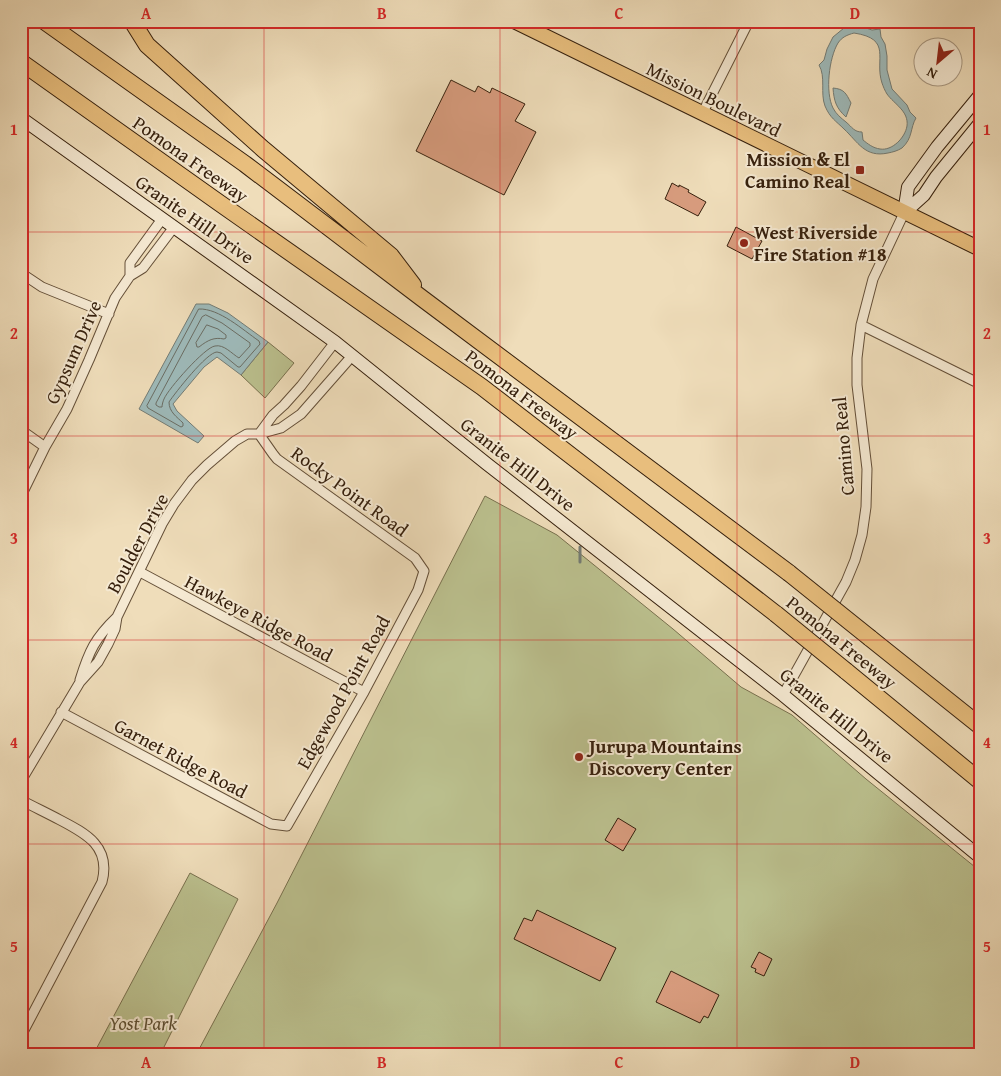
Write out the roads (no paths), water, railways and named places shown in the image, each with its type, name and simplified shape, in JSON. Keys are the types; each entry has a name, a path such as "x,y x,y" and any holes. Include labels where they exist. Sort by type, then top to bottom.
{"highway":[{"name":"Pomona Freeway","path":"44,21 245,164 789,573 980,726"},
{"path":"132,21 148,45 263,150 392,256 423,299"},
{"name":"Pomona Freeway","path":"21,62 482,387 776,614 980,781"}],"main road":[{"name":"Mission Boulevard","path":"514,21 980,249"}],"street":[{"path":"702,114 749,21"},
{"name":"Camino Real","path":"783,695 846,582 862,535 866,507 867,469 857,386 857,358 861,325 873,279 904,213 908,187 937,147 980,95"},
{"name":"Granite Hill Drive","path":"21,118 335,342 783,695 980,856"},
{"name":"Camino Real","path":"904,213 924,194 980,123"},
{"name":"Gypsum Drive","path":"130,276 130,263 162,218"},
{"name":"Gypsum Drive","path":"21,496 45,447 67,409 115,298 130,276 142,268 174,227"},
{"path":"21,273 42,287 109,314"},
{"path":"861,325 980,384"},
{"path":"259,434 273,414 301,386 335,342"},
{"name":"Boulder Drive","path":"21,781 80,682 98,662 115,629 117,617 162,524 184,489 207,465 235,441 247,434 259,434 282,428 301,414 352,356"},
{"path":"284,405 295,418"},
{"path":"21,430 45,447"},
{"name":"Rocky Point Road","path":"259,434 277,458 415,558 424,572"},
{"name":"Hawkeye Ridge Road","path":"140,572 364,692"},
{"name":"Edgewood Point Road","path":"287,826 364,692 418,590 424,572"},
{"name":"Boulder Drive","path":"80,682 92,646 104,629 117,617"},
{"name":"Garnet Ridge Road","path":"61,712 271,824 287,826"},
{"path":"21,800 91,838 98,847 104,862 104,874 102,882 21,1036"}],"water":[{"path":"860,26 872,30 880,29 881,37 885,44 887,70 892,89 916,118 910,137 906,144 898,150 880,154 863,148 833,119 825,106 822,75 819,65 824,60 833,37 844,28","holes":["854,33 874,40 878,45 882,83 887,94 906,116 907,121 906,131 901,139 893,146 885,149 875,148 863,140 862,132 855,130 833,108 829,93 830,66 838,43 845,36"]},
{"path":"833,88 844,92 851,103 846,117 836,104"},
{"path":"196,304 209,304 228,313 268,342 241,375 217,357 204,367 173,404 177,411 204,436 198,443 139,409"}],"waterway":[{"path":"580,547 580,562"}],"place":[{"name":"Mission & El Camino Real","path":"860,170"},
{"name":"West Riverside Fire Station #18","path":"744,243"},
{"name":"Jurupa Mountains Discovery Center","path":"579,757"}],"park label":[{"name":"Yost Park","path":"143,1023"}]}
